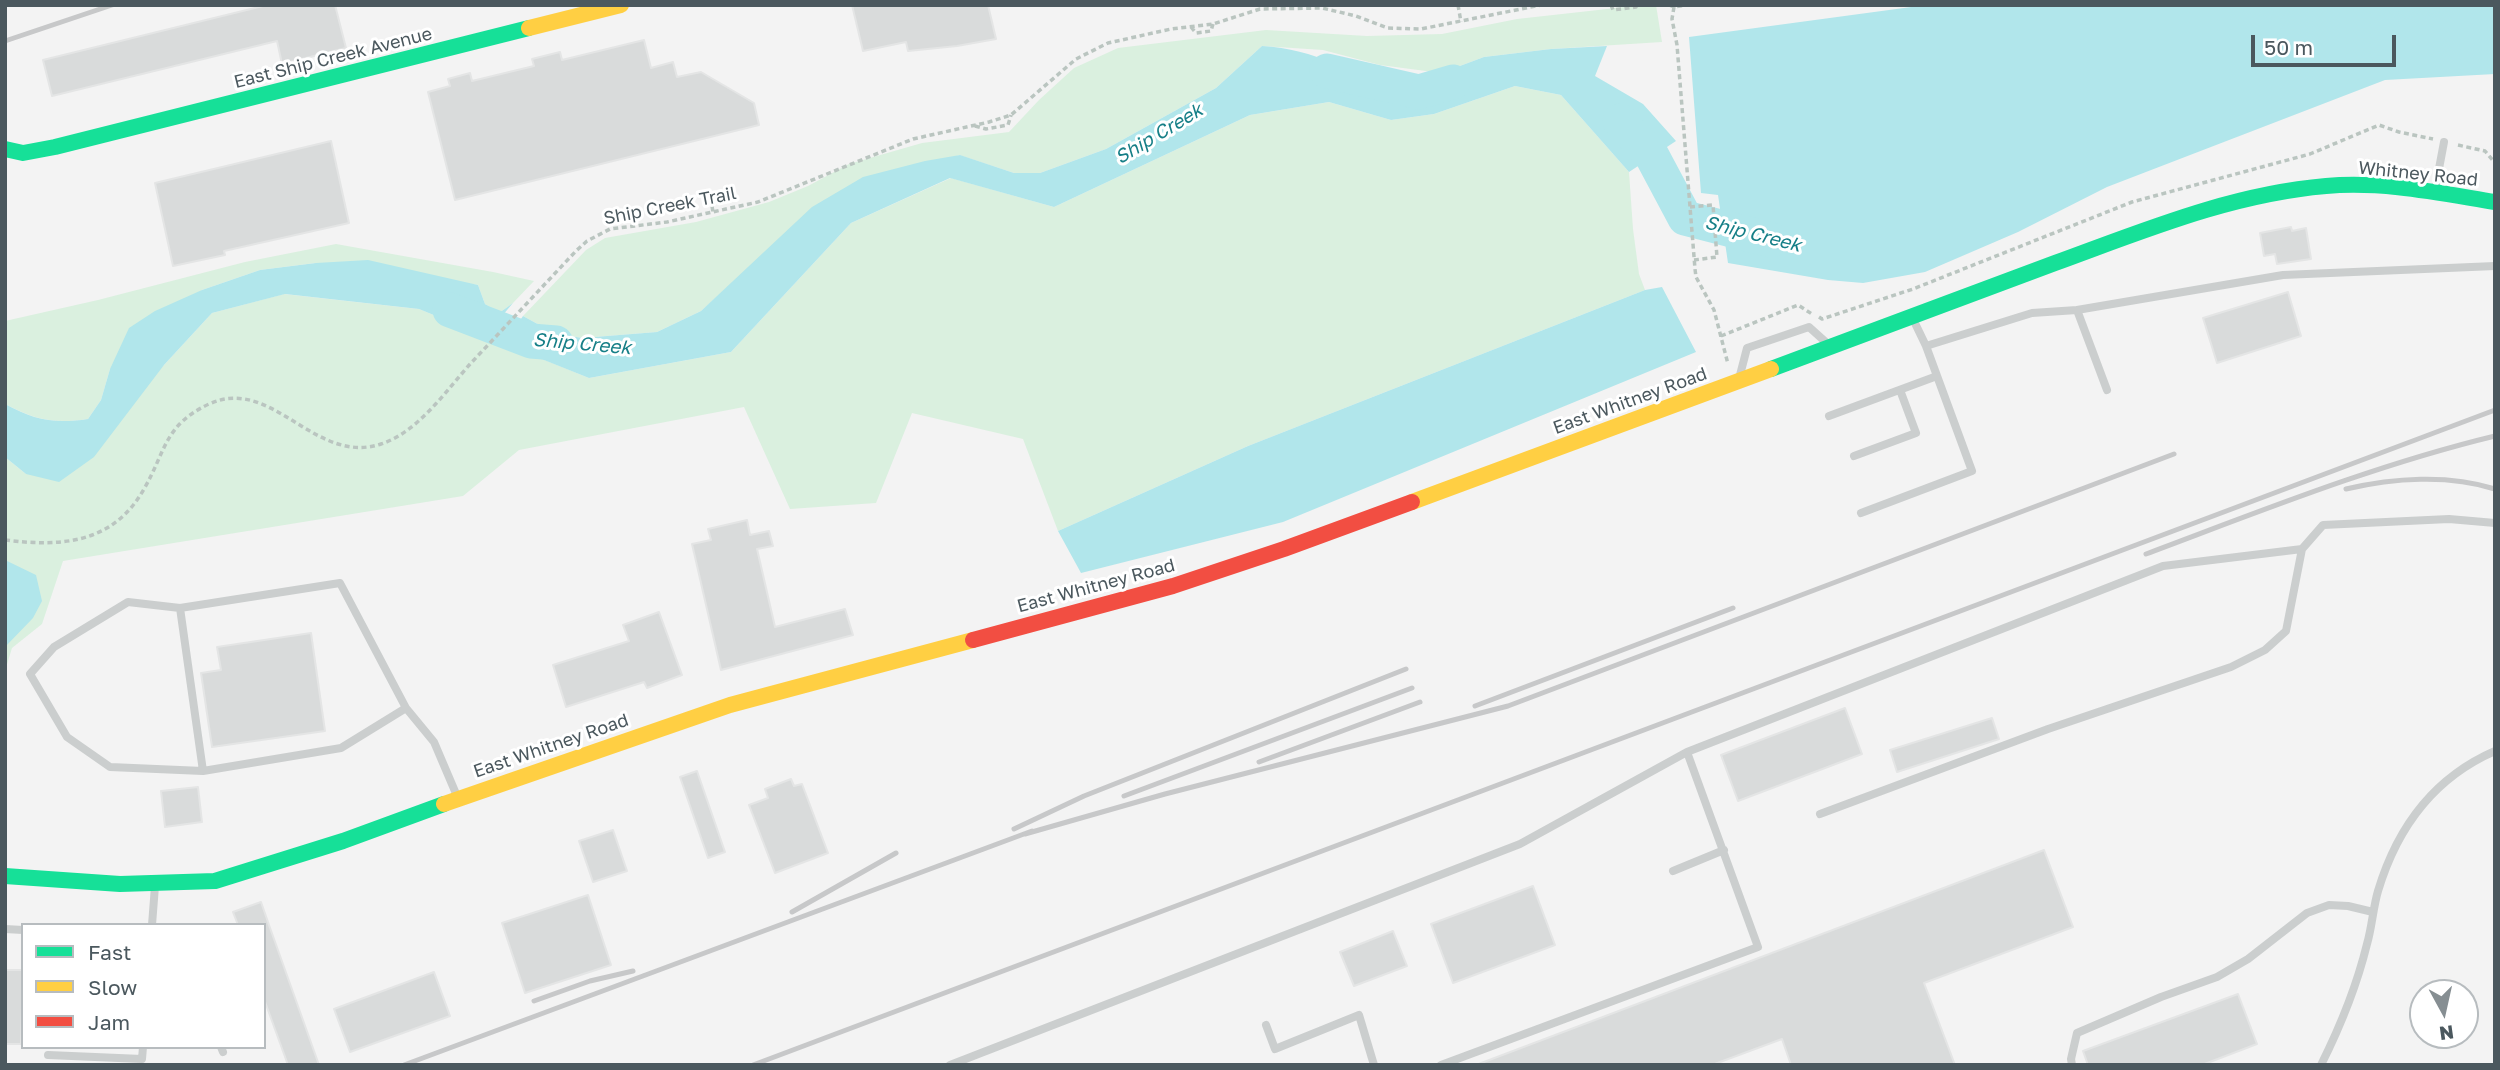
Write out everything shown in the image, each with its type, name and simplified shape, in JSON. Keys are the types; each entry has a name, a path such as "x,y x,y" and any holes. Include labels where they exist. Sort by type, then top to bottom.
{"street":[{"name":"East Ship Creek Avenue","path":"5,149 23,153 55,147 621,5"},
{"name":"Whitney Road","path":"2172,220 2232,201 2300,188 2353,185 2495,202"},
{"name":"East Whitney Road","path":"5,876 120,884 215,881 343,841 730,705 1173,586 1284,549 2172,220"}],"lane":[{"path":"2435,193 2444,142"},
{"path":"1926,346 2032,313 2077,310 2283,275 2495,266"},
{"path":"2077,310 2107,390"},
{"path":"1861,513 1972,471 1926,346 1912,317"},
{"path":"1735,382 1747,348 1809,327 1832,347"},
{"path":"1829,416 1937,376"},
{"path":"1854,457 1916,433 1900,390"},
{"path":"1820,814 2048,729 2231,667 2265,650 2286,631 2302,549 2323,526 2449,519 2495,523"},
{"path":"950,1065 1520,844 1687,752 2164,566 2302,549"},
{"path":"406,708 341,748 203,771 110,767 67,737 30,674 54,647 128,602 180,608 340,583 406,708 434,742 458,799"},
{"path":"180,608 203,771"},
{"path":"2321,1065 2356,981 2386,866 2400,837 2421,805 2449,778 2495,751"},
{"path":"1440,1065 1759,947 1687,752"},
{"path":"1673,871 1724,850"},
{"path":"152,923 155,883"},
{"path":"2072,1065 2077,1033 2161,997 2217,977 2248,959 2307,912 2329,905 2373,912"},
{"path":"1266,1025 1275,1049 1359,1015 1374,1065"},
{"path":"48,1055 142,1059 143,1049"}],"path":[{"path":"1458,5 1461,22"},
{"name":"Ship Creek Trail","path":"5,540 55,543 75,541 102,532 117,521 144,490 160,451 175,428 190,415 211,403 231,397 252,400 272,408 329,442 347,447 370,447 393,439 425,413 587,241 610,229 667,222 758,202 913,139 1010,115 1076,59 1108,43 1190,26 1213,24 1260,9 1322,9 1356,16 1388,28 1421,29 1541,5"},
{"path":"1611,5 1613,10 1637,5"},
{"path":"1688,5 1671,6 1677,45 1695,269 1696,277 1714,310 1735,382"},
{"path":"1190,26 1196,33 1202,33 1211,31 1213,24"},
{"path":"974,126 986,129 1008,125 1010,115"},
{"path":"711,198 713,213"},
{"path":"1690,207 1713,205 1717,257 1694,260"}],"green space":[{"path":"1656,5 1662,42 1551,49 1484,57 1441,73 1380,65 1323,50 1262,46 1216,88 1106,149 1040,173 1014,173 959,155 738,278 701,311 657,332 582,338 554,333 523,316 586,250 605,238 696,222 769,202 808,186 849,164 922,143 1009,132 1074,68 1118,48 1266,30 1367,36 1442,34 1517,19"},
{"path":"1515,86 1561,95 1629,172 1639,274 1645,290 1248,446 1058,531 1023,439 912,413 876,503 790,509 744,407 519,450 463,496 63,561 42,624 12,648 5,671 5,457 26,474 164,365 212,313 284,294 419,309 589,378 731,352 851,223 951,178 1054,207 1250,115 1329,102 1391,120 1434,114"},
{"path":"336,244 534,281 499,313 485,304 478,285 316,263 260,270 202,290 110,369 101,400 88,419 45,419 5,404 5,321 245,262"}],"water":[{"path":"1926,5 2495,5 2495,74 2385,80 2107,187 2018,232 1925,272 1863,283 1828,280 1728,263 1718,195 1701,193 1689,37"},
{"path":"1262,46 1316,57 1399,95 1441,73 1484,57 1607,46 1595,76 1643,104 1676,141 1629,172 1561,95 1515,86 1434,114 1391,120 1329,102 1250,115 1054,207 950,178 851,223 731,352 589,378 504,344 523,316 554,333 582,338 657,332 701,311 812,207 863,177 960,155 1014,173 1040,173 1106,149 1216,88"},
{"path":"368,260 478,285 485,304 499,313 513,303 485,336 419,309 285,294 212,313 164,365 94,457 59,482 26,474 5,457 5,404 25,414 45,419 88,419 101,400 110,369 129,328 155,311 202,290 260,270"},
{"path":"1662,287 1696,352 1283,522 1081,573 1058,531 1248,446 1645,290"},
{"path":"5,560 36,575 42,601 33,618 5,647"}],"building":[{"path":"267,5 335,5 346,48 282,64 277,41 52,96 43,60"},
{"path":"852,5 988,5 996,39 908,51 906,42 863,51"},
{"path":"644,40 651,68 673,62 677,77 701,72 754,103 759,125 455,200 428,92 450,86 448,79 470,73 472,81 534,66 532,59 560,52 562,60"},
{"path":"331,141 349,223 224,251 225,255 173,266 155,183"},
{"path":"2291,227 2292,231 2306,228 2311,259 2277,264 2275,254 2264,256 2260,233"},
{"path":"2288,292 2301,336 2217,363 2203,318"},
{"path":"747,520 750,535 769,531 773,546 757,549 775,627 845,609 853,635 721,670 692,544 711,540 708,529"},
{"path":"659,612 682,675 647,688 644,682 566,707 553,665 629,641 623,625"},
{"path":"311,633 325,731 212,747 201,673 221,670 217,647"},
{"path":"1845,708 1862,754 1738,801 1721,755"},
{"path":"1992,718 1999,739 1897,772 1890,750"},
{"path":"697,771 725,852 708,858 680,777"},
{"path":"791,779 794,786 802,784 828,853 775,873 749,805 768,798 765,789"},
{"path":"198,787 202,822 165,827 161,791"},
{"path":"613,830 627,871 593,882 579,841"},
{"path":"2044,850 2073,927 1924,983 1955,1065 1791,1065 1782,1039 1712,1065 1476,1065"},
{"path":"1533,886 1555,945 1453,983 1431,924"},
{"path":"588,895 611,965 525,993 502,923"},
{"path":"261,902 319,1065 288,1065 266,1004 266,923 237,923 233,912"},
{"path":"1393,931 1407,966 1354,986 1340,952"},
{"path":"5,970 21,970 21,1044 5,1044"},
{"path":"434,972 450,1016 350,1052 334,1009"},
{"path":"2238,994 2257,1044 2202,1065 2088,1065 2083,1051"}],"waterway":[{"name":"Ship Creek","path":"1327,71 1419,92 1453,82"},
{"name":"Ship Creek","path":"1620,121 1652,156 1685,218 1771,240"},
{"name":"Ship Creek","path":"450,310 531,341 556,343"}],"railway":[{"path":"5,41 112,5"},
{"path":"753,1065 2495,410"},
{"path":"2146,554 2362,475 2495,436"},
{"path":"1025,834 1165,794 1508,706 2174,454"},
{"path":"2346,489 2382,482 2420,479 2458,481 2495,489"},
{"path":"1475,706 1733,608"},
{"path":"1014,829 1084,796 1406,669"},
{"path":"1124,796 1412,688"},
{"path":"1259,762 1420,702"},
{"path":"404,1065 1032,831"},
{"path":"792,912 896,853"},
{"path":"534,1001 590,981 633,971"}],"traffic: fast":[{"path":"5,149 23,153 55,147 529,28"},
{"path":"1771,369 2154,227 2256,197 2326,186 2369,185 2495,202"},
{"path":"5,876 120,884 215,881 343,841 444,804"}],"traffic: slow":[{"path":"529,28 621,5"},
{"path":"1412,502 1771,369"},
{"path":"444,804 730,705 973,640"}],"traffic: jam":[{"path":"973,640 1173,586 1412,502"}]}
